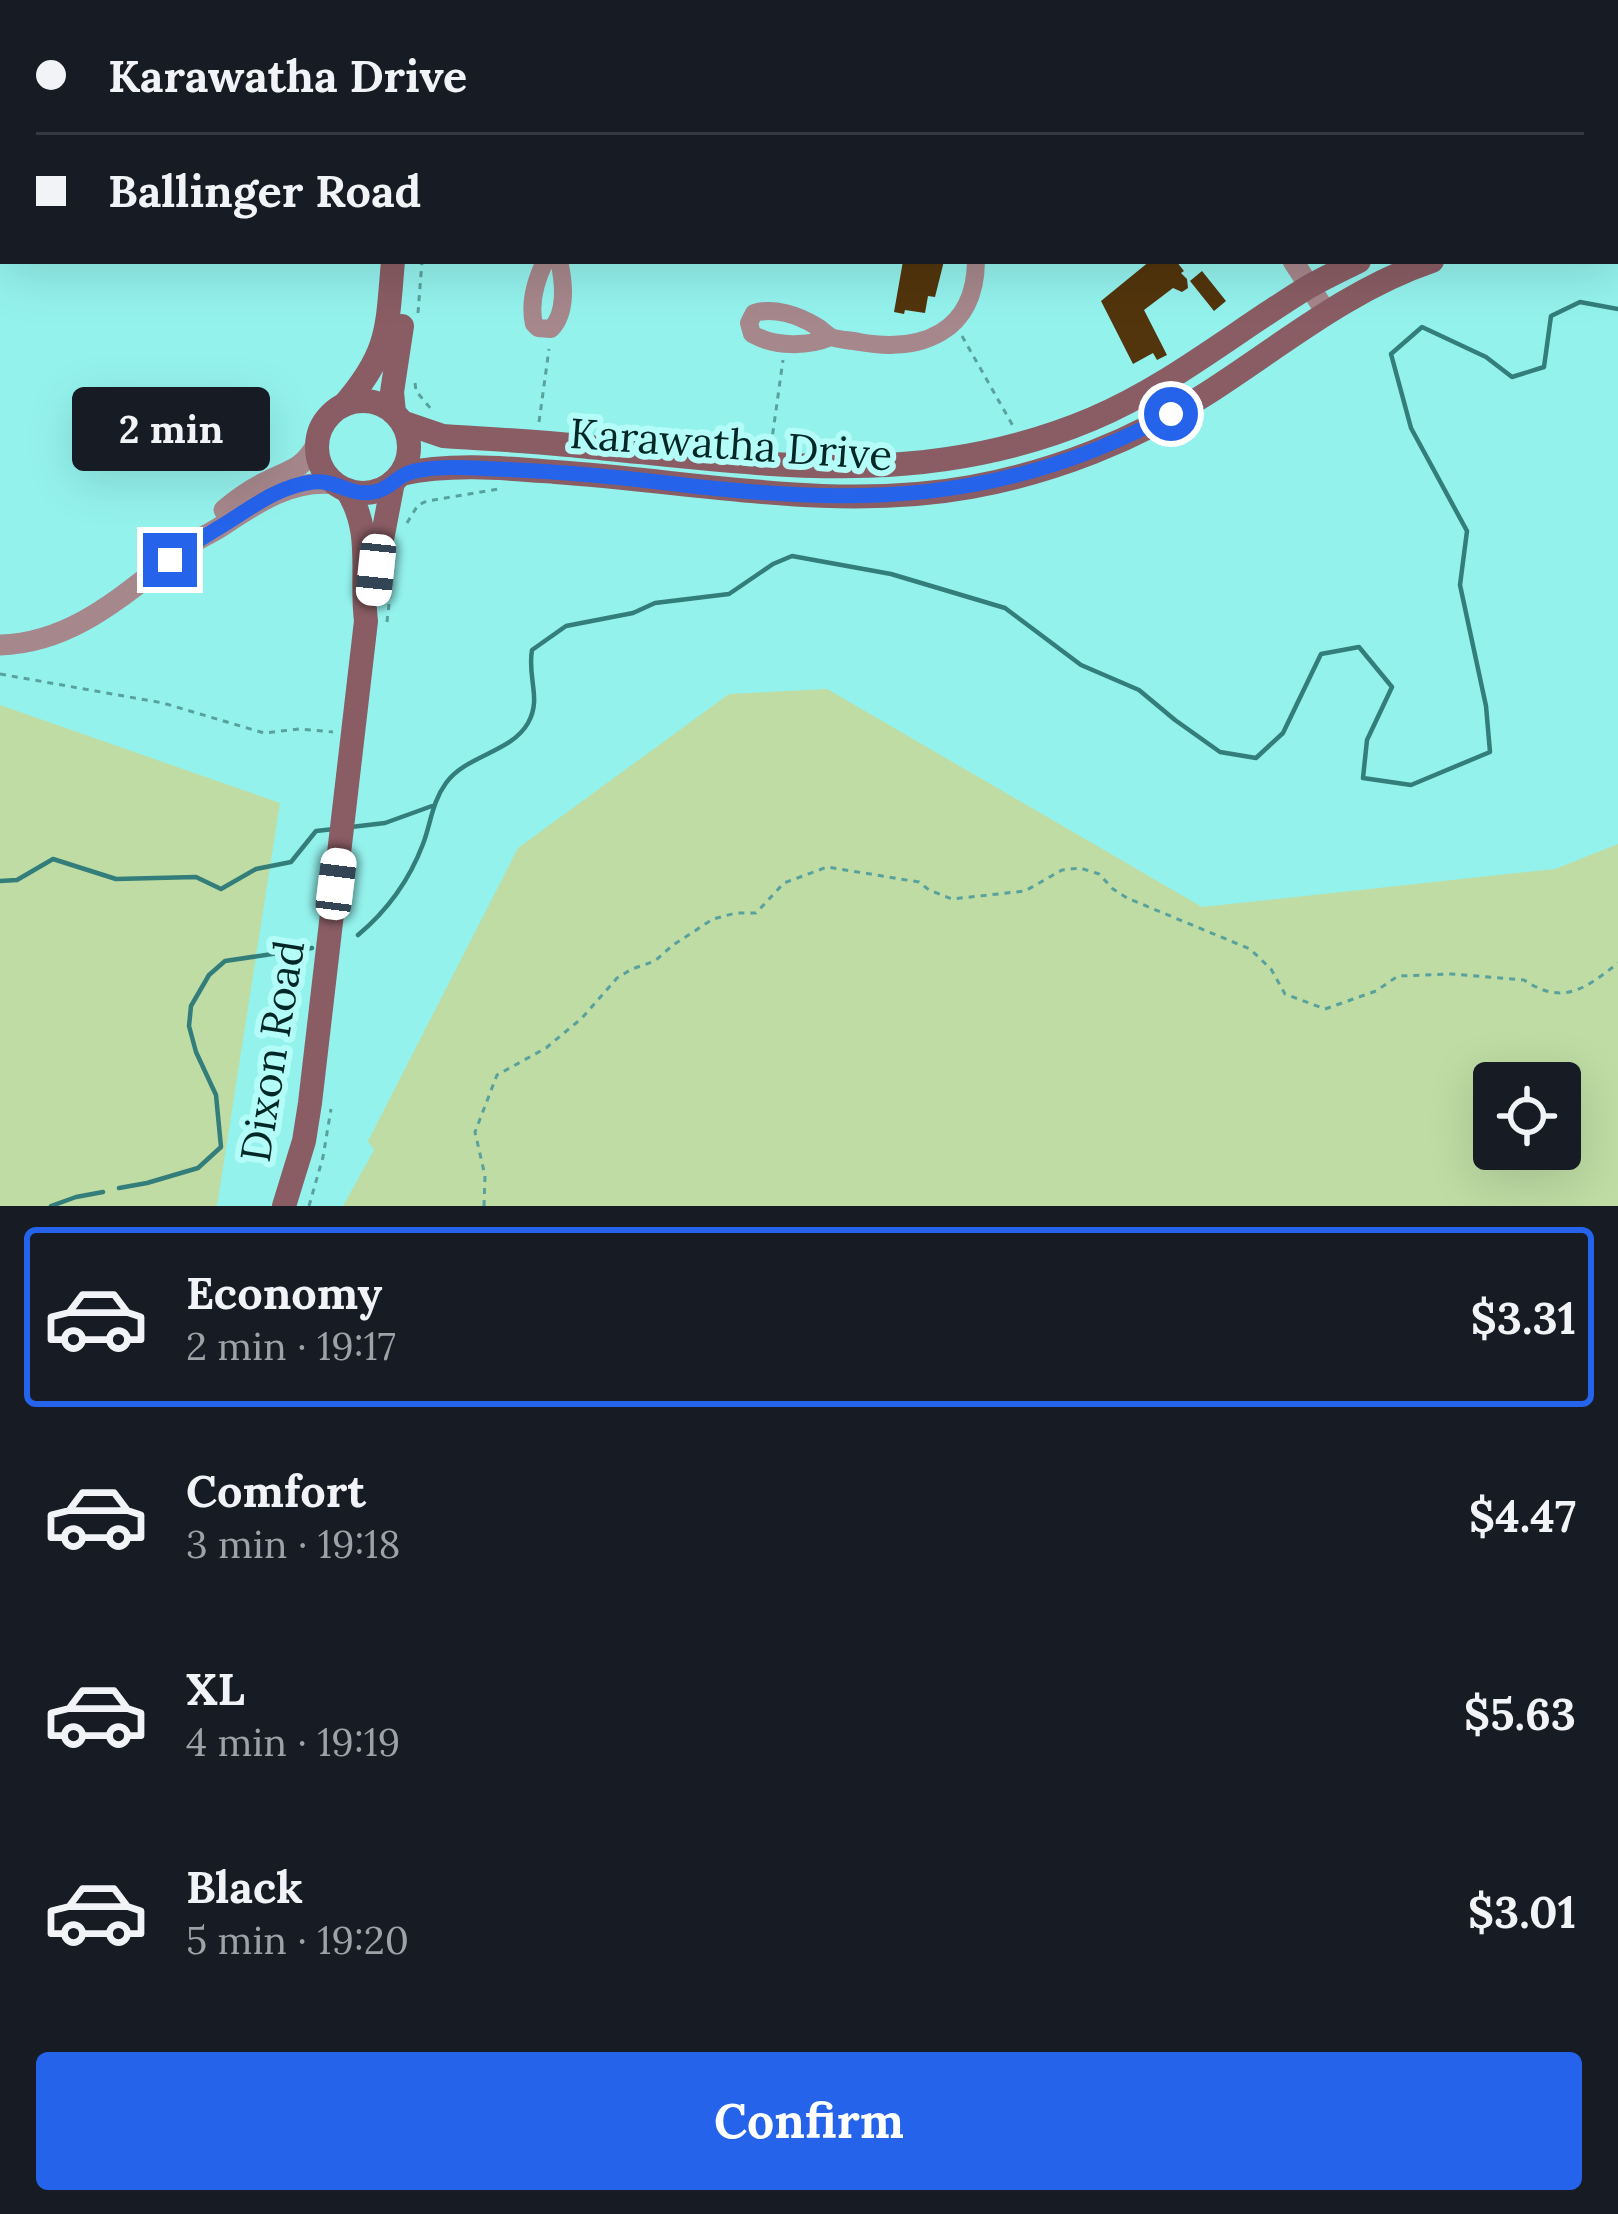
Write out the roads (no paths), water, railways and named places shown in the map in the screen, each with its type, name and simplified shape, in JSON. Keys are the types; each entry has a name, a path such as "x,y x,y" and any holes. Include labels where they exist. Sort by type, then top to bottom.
{"main road":[{"path":"344,405 372,371 382,346 393,264"},
{"path":"398,417 373,402 358,401 331,413 317,443 321,468 341,487 370,493 397,478 410,452 392,392 406,264"},
{"name":"Karawatha Drive","path":"398,417 442,436 750,464 822,468 991,452 1093,419 1194,364 1311,286 1353,264"},
{"name":"Karawatha Drive","path":"397,478 444,467 860,496 968,488 1054,466 1139,432 1203,397 1326,312 1424,264"},
{"name":"Dixon Road","path":"284,1206 304,1141 347,793 376,625 373,604 382,532 397,478"},
{"name":"Dixon Road","path":"341,487 356,505 366,547 363,599 376,625"}],"street":[{"path":"544,264 532,313 534,324 544,329 559,320 560,264"},
{"path":"831,337 908,346 924,341 951,324 966,306 976,264"},
{"path":"1295,264 1326,312"},
{"path":"190,544 204,525 236,500 306,462 317,443"},
{"path":"0,645 56,634 104,611 190,544 286,489 314,482 341,487"}],"waterway":[{"path":"358,935 404,882 446,783 465,766 511,741 528,723 534,705 532,650 566,626 633,613 655,603 729,594 792,556 891,574 1005,608 1081,665 1139,690 1220,752 1256,758 1283,733 1321,654 1359,647 1392,687 1367,740 1363,778 1411,785 1490,752 1486,706 1460,585 1467,531 1411,428 1391,354 1422,327 1486,357 1512,377 1544,367 1551,316 1580,302 1618,309"},
{"path":"351,827 385,823 432,806"},
{"path":"0,881 17,880 53,859 116,879 196,877 221,889 256,869 291,862 316,831 334,829"},
{"path":"119,1188 198,1168 221,1147 216,1095 189,1026 191,1006 209,975 225,961 312,948"},
{"path":"51,1206 103,1192"}]}
